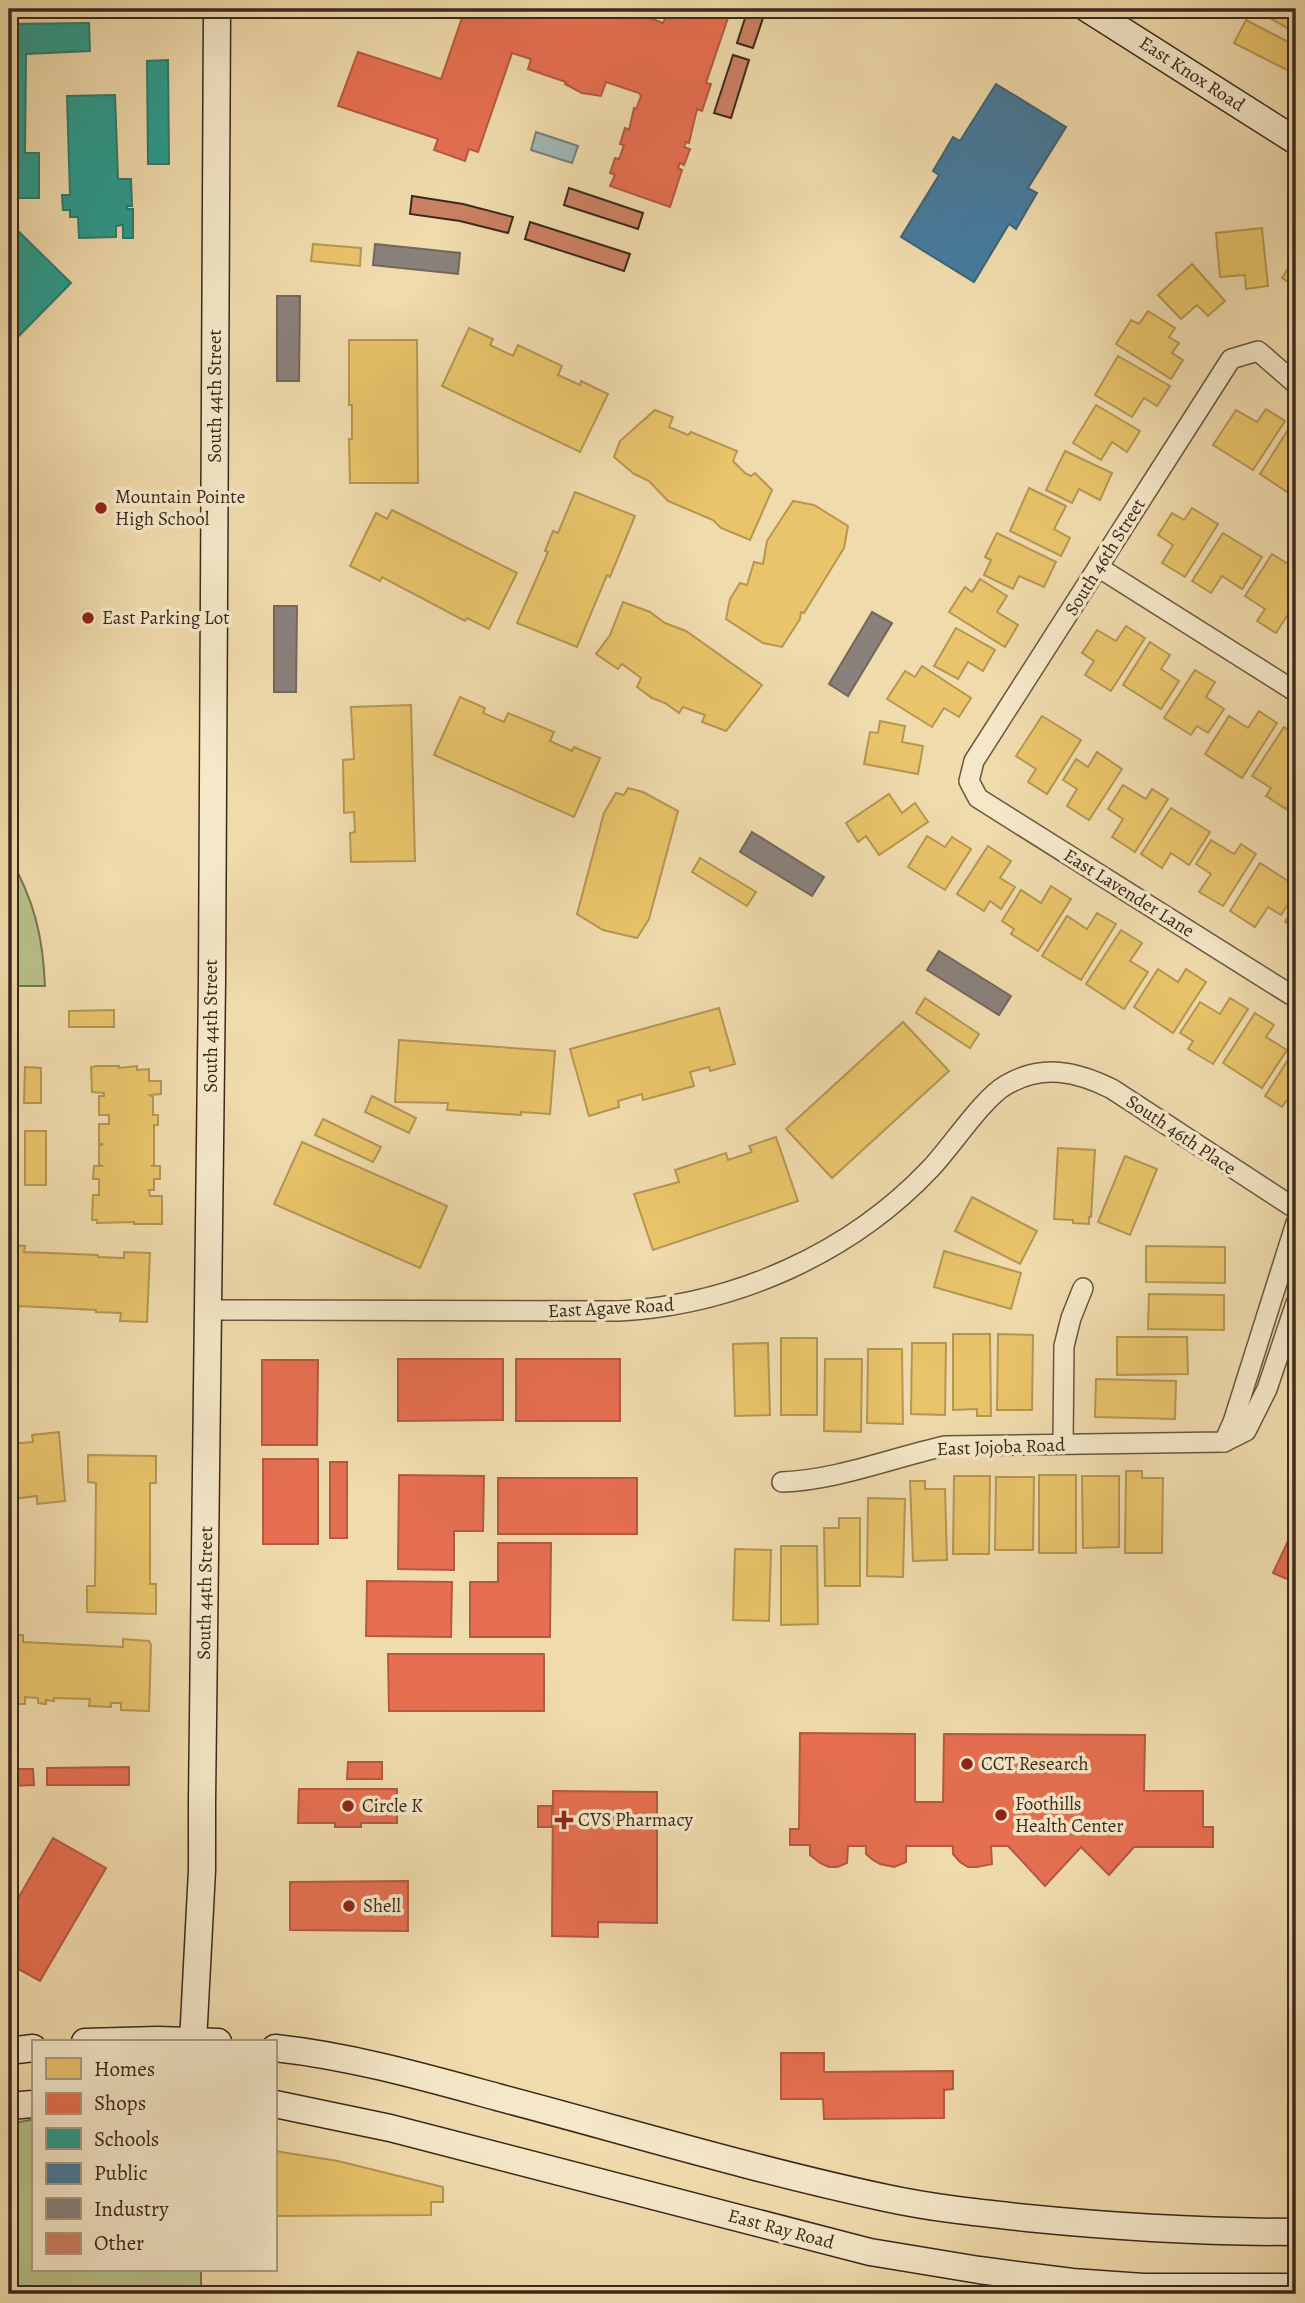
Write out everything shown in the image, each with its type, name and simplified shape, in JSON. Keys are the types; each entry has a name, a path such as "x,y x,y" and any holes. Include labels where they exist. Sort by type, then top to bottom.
{"street":[{"name":"South 44th Street","path":"201,2040 212,1010 217,9"},
{"name":"East Knox Road","path":"1088,9 1294,135"},
{"name":"South 46th Street","path":"969,780 974,761 1231,359 1258,351 1296,384"},
{"path":"1098,567 1296,692"},
{"name":"East Lavender Lane","path":"969,780 978,798 1296,998"},
{"name":"East Agave Road","path":"208,1310 619,1311 653,1309 733,1291 814,1257 856,1232 896,1201 930,1169 992,1097 1005,1086 1044,1072 1062,1072"},
{"name":"South 46th Place","path":"1062,1072 1087,1076 1112,1089 1296,1209"},
{"path":"1224,1442 1233,1422 1296,1223"},
{"path":"1063,1444 1064,1346 1083,1288"},
{"path":"1224,1442 1246,1431 1267,1389 1296,1303"},
{"name":"East Jojoba Road","path":"782,1482 809,1481 901,1455 945,1446 1224,1442"},
{"path":"9,2051 32,2048"},
{"path":"276,2048 393,2069 701,2152 887,2198 1083,2224 1214,2232 1296,2232"},
{"path":"9,2106 32,2104"},
{"name":"East Ray Road","path":"276,2105 390,2128 870,2252 1072,2282 1156,2287 1296,2287"}],"green space":[{"path":"9,856 25,888 36,919 45,986 9,986"},
{"path":"32,2120 32,2272 201,2272 201,2294 9,2294 9,2124"}],"water":[{"path":"536,132 578,146 572,163 531,150"}],"building: Homes":[{"path":"1187,9 1205,9 1200,17"},
{"path":"1254,9 1296,9 1296,33"},
{"path":"1246,20 1296,46 1296,67 1293,73 1234,43"},
{"path":"1262,228 1268,286 1246,289 1245,275 1220,277 1216,233"},
{"path":"313,244 361,248 360,266 311,261"},
{"path":"1296,256 1296,287 1282,278"},
{"path":"1192,264 1225,301 1208,316 1197,305 1181,319 1158,295"},
{"path":"1148,311 1175,328 1169,337 1179,343 1172,353 1183,360 1171,379 1116,344 1131,320 1139,324"},
{"path":"469,328 493,339 490,345 513,356 518,345 562,366 558,375 580,385 581,381 608,394 580,452 442,386"},
{"path":"349,340 417,340 418,483 350,483 349,439 352,439 352,405 349,405"},
{"path":"1118,356 1170,386 1157,406 1144,398 1132,417 1095,395"},
{"path":"1096,405 1140,431 1127,452 1112,442 1101,460 1073,443"},
{"path":"1266,409 1285,421 1253,470 1213,445 1236,410 1257,422"},
{"path":"655,410 673,417 669,427 688,435 691,432 737,451 733,461 746,474 751,476 755,473 772,490 750,540 721,528 713,520 668,501 649,481 634,474 614,457 620,441"},
{"path":"1291,425 1296,428 1296,482 1294,481 1287,492 1260,474"},
{"path":"1065,451 1112,473 1100,500 1079,489 1072,503 1046,490"},
{"path":"1029,488 1066,506 1054,529 1070,538 1061,556 1010,531"},
{"path":"575,492 635,516 577,647 517,623 548,552 545,551 553,531 558,533"},
{"path":"793,501 814,505 848,526 844,548 804,613 801,612 800,619 782,647 763,643 726,619 730,599 740,583 747,585 754,562 763,564 767,541"},
{"path":"1192,508 1218,524 1185,577 1162,563 1173,545 1158,535 1172,513 1184,520"},
{"path":"392,510 517,573 489,629 467,618 465,621 382,577 380,581 350,566 376,513 387,519"},
{"path":"997,533 1056,562 1044,587 1019,576 1013,589 984,575 991,560 985,557"},
{"path":"1223,533 1262,557 1242,589 1222,576 1211,593 1192,581"},
{"path":"1272,554 1296,569 1296,602 1276,633 1257,621 1265,609 1245,596"},
{"path":"980,579 1007,596 997,612 1018,625 1005,647 949,612 965,587 972,592"},
{"path":"623,602 650,612 665,623 686,631 762,685 726,731 702,722 705,715 683,707 679,713 652,698 637,687 641,678 622,664 618,669 596,654 610,635"},
{"path":"1126,626 1145,638 1111,691 1085,675 1094,661 1082,653 1097,630 1116,641"},
{"path":"956,628 995,650 983,671 968,662 958,679 934,666"},
{"path":"1150,642 1170,655 1161,669 1179,681 1161,709 1123,685"},
{"path":"922,666 971,698 959,717 944,708 932,727 887,699 905,671 915,677"},
{"path":"1195,670 1215,682 1206,697 1224,709 1208,733 1197,726 1191,735 1164,718"},
{"path":"460,697 485,708 483,713 504,722 508,713 554,732 550,741 572,751 574,747 600,758 574,817 434,755"},
{"path":"411,705 415,861 351,862 350,833 355,832 354,812 344,813 343,760 354,759 351,707"},
{"path":"1259,711 1277,723 1242,778 1205,754 1229,716 1248,728"},
{"path":"1042,716 1081,740 1047,794 1028,782 1036,769 1016,756"},
{"path":"880,721 905,726 902,742 923,746 918,774 864,764 870,732 878,733"},
{"path":"1284,727 1296,735 1296,748 1293,753 1296,755 1296,793 1286,809 1266,796 1271,788 1252,776"},
{"path":"1097,752 1122,769 1089,820 1067,806 1077,789 1063,780 1076,759 1088,767"},
{"path":"1123,785 1146,799 1152,789 1168,799 1135,852 1112,837 1123,819 1108,809"},
{"path":"628,788 643,792 678,811 649,919 637,938 603,930 577,914 604,813 616,793 624,795"},
{"path":"889,794 902,813 915,803 928,822 879,855 866,836 858,842 846,823"},
{"path":"1171,808 1210,832 1189,865 1171,853 1162,868 1141,854"},
{"path":"927,836 945,847 952,837 971,849 945,890 908,867"},
{"path":"1211,840 1234,854 1241,844 1256,854 1223,906 1199,892 1211,874 1196,864"},
{"path":"988,846 1011,861 1000,878 1015,887 1001,909 990,901 984,911 957,894"},
{"path":"700,858 756,892 747,906 692,872"},
{"path":"1260,863 1296,886 1296,892 1281,915 1268,907 1255,927 1230,911"},
{"path":"1051,886 1071,899 1038,951 1011,934 1014,929 1002,921 1021,890 1041,903"},
{"path":"1296,904 1296,928 1285,922"},
{"path":"1097,913 1116,924 1081,980 1042,956 1067,916 1087,929"},
{"path":"1121,930 1142,943 1130,961 1148,972 1124,1009 1086,984"},
{"path":"1296,935 1296,951 1289,946"},
{"path":"1158,969 1178,982 1186,969 1206,982 1173,1033 1134,1007"},
{"path":"925,998 979,1034 970,1048 916,1013"},
{"path":"1230,998 1248,1009 1213,1064 1188,1049 1193,1041 1180,1033 1200,1002 1220,1014"},
{"path":"719,1008 735,1064 710,1071 709,1067 690,1072 694,1086 643,1100 642,1094 618,1101 619,1107 589,1116 570,1049"},
{"path":"114,1010 114,1027 69,1027 69,1011"},
{"path":"1255,1013 1274,1025 1266,1037 1287,1050 1262,1088 1223,1063"},
{"path":"903,1022 949,1071 832,1178 786,1129"},
{"path":"399,1040 555,1051 550,1114 521,1112 521,1115 447,1110 448,1103 395,1102"},
{"path":"1296,1047 1296,1106 1287,1100 1282,1107 1265,1096"},
{"path":"137,1066 137,1070 149,1069 149,1081 161,1081 161,1094 150,1095 153,1097 153,1115 158,1115 158,1125 154,1125 154,1165 151,1166 160,1166 160,1179 154,1179 154,1190 149,1190 150,1196 162,1196 162,1224 97,1223 97,1220 92,1220 93,1195 99,1195 99,1179 93,1179 94,1166 102,1166 99,1164 99,1146 103,1144 99,1144 99,1124 109,1124 109,1115 99,1115 99,1096 104,1096 104,1093 92,1092 91,1067"},
{"path":"25,1067 41,1068 41,1103 24,1103"},
{"path":"372,1096 416,1118 409,1133 365,1112"},
{"path":"323,1119 381,1147 373,1162 315,1135"},
{"path":"25,1131 46,1131 46,1185 25,1185"},
{"path":"776,1137 798,1201 653,1250 634,1194 679,1182 675,1170 726,1153 728,1160 752,1152 749,1146"},
{"path":"302,1142 447,1206 420,1268 274,1204"},
{"path":"1058,1148 1095,1150 1089,1224 1054,1219"},
{"path":"1125,1156 1157,1169 1130,1235 1098,1222"},
{"path":"972,1197 1037,1231 1020,1264 955,1231"},
{"path":"9,1245 25,1246 24,1252 98,1257 124,1258 124,1252 150,1253 147,1322 120,1321 121,1313 96,1310 19,1306 18,1314 9,1314"},
{"path":"1146,1246 1225,1247 1225,1283 1146,1282"},
{"path":"944,1251 1021,1273 1011,1309 934,1287"},
{"path":"1149,1294 1224,1295 1224,1330 1148,1329"},
{"path":"953,1334 990,1334 991,1416 977,1416 977,1409 953,1410"},
{"path":"998,1334 1033,1335 1032,1410 997,1410"},
{"path":"1117,1337 1187,1337 1188,1374 1117,1375"},
{"path":"781,1338 817,1338 817,1415 781,1415"},
{"path":"768,1343 770,1415 735,1416 733,1344"},
{"path":"912,1343 946,1343 945,1415 911,1414"},
{"path":"868,1349 902,1349 903,1424 867,1423"},
{"path":"825,1359 862,1359 861,1432 824,1431"},
{"path":"1096,1379 1176,1381 1175,1419 1095,1417"},
{"path":"59,1432 65,1501 37,1504 37,1496 12,1499 12,1496 9,1496 9,1444 33,1442 32,1435"},
{"path":"88,1455 156,1456 156,1483 150,1483 150,1584 156,1584 156,1614 87,1612 87,1586 95,1586 96,1483 88,1482"},
{"path":"1126,1471 1142,1471 1142,1478 1163,1478 1162,1553 1125,1553"},
{"path":"1039,1475 1076,1475 1076,1553 1039,1553"},
{"path":"954,1476 990,1476 989,1554 953,1554"},
{"path":"1082,1476 1119,1476 1119,1547 1083,1548"},
{"path":"996,1477 1034,1477 1033,1550 995,1550"},
{"path":"910,1481 925,1481 925,1489 945,1489 947,1560 913,1561"},
{"path":"868,1498 905,1499 903,1577 867,1576"},
{"path":"839,1518 860,1518 860,1586 825,1586 824,1528 839,1528"},
{"path":"781,1546 817,1546 818,1624 781,1625"},
{"path":"735,1549 771,1550 769,1621 733,1620"},
{"path":"9,1635 23,1635 23,1642 123,1647 123,1639 149,1641 149,1711 121,1710 121,1703 111,1703 111,1707 89,1706 90,1699 54,1698 54,1701 46,1700 46,1704 38,1703 38,1698 25,1697 25,1704 9,1704"},
{"path":"276,2151 338,2161 443,2187 443,2202 431,2202 431,2215 276,2216"}],"building: Shops":[{"path":"465,9 638,9 645,11 644,16 663,23 670,9 733,9 706,83 711,84 702,111 697,109 689,143 686,142 684,147 690,149 684,165 680,163 678,168 682,170 670,207 610,186 615,175 610,173 615,158 619,159 624,145 620,144 625,128 629,130 634,108 636,109 641,96 639,93 606,82 601,96 582,93 565,84 566,82 528,69 531,59 512,53 478,152 469,149 465,161 434,150 438,139 338,106 358,52 441,79"},
{"path":"398,1359 503,1359 503,1420 398,1421"},
{"path":"516,1359 620,1359 620,1421 516,1421"},
{"path":"262,1360 318,1360 317,1445 262,1445"},
{"path":"263,1459 318,1459 318,1544 263,1544"},
{"path":"330,1462 347,1462 347,1538 330,1538"},
{"path":"399,1475 484,1476 483,1531 454,1531 454,1570 398,1569"},
{"path":"498,1478 637,1478 637,1534 498,1534"},
{"path":"1296,1524 1296,1583 1273,1573"},
{"path":"498,1543 551,1543 550,1637 470,1637 470,1582 498,1582"},
{"path":"367,1581 452,1582 451,1637 366,1636"},
{"path":"388,1654 544,1654 544,1711 389,1711"},
{"name":"Foothills Health Center","path":"800,1733 915,1734 915,1802 943,1802 944,1734 1145,1735 1144,1791 1203,1791 1203,1827 1213,1827 1213,1847 1134,1847 1109,1875 1081,1847 1045,1886 1008,1846 991,1846 992,1864 968,1867 953,1854 953,1846 906,1846 906,1862 894,1867 873,1860 866,1854 866,1846 848,1846 847,1863 829,1867 810,1855 810,1845 790,1845 790,1829 799,1829"},
{"path":"348,1762 382,1762 382,1779 347,1779"},
{"path":"129,1767 129,1785 47,1785 47,1768"},
{"path":"9,1769 33,1769 34,1785 9,1786"},
{"name":"Circle K","path":"299,1789 397,1789 397,1823 361,1823 361,1827 335,1827 335,1823 298,1823"},
{"name":"CVS Pharmacy","path":"553,1791 657,1792 657,1923 598,1922 598,1937 552,1936"},
{"path":"538,1806 552,1806 552,1827 538,1827"},
{"path":"53,1838 106,1868 40,1981 9,1964 9,1914"},
{"path":"11,1863 12,1900 9,1900"},
{"name":"Shell","path":"408,1881 408,1931 290,1930 290,1882"},
{"path":"781,2053 824,2053 824,2072 953,2071 953,2089 944,2090 944,2118 824,2119 823,2099 781,2099"}],"building: Schools":[{"path":"89,23 90,51 26,54 25,153 39,153 39,198 9,198 9,24"},
{"path":"168,60 169,164 148,164 147,61"},
{"path":"115,95 118,179 131,179 132,206 127,206 127,209 133,209 133,238 123,238 123,225 116,226 116,237 79,238 78,217 70,217 70,210 63,210 62,195 70,195 67,96"},
{"path":"9,222 71,283 10,345 9,343"}],"building: Public":[{"path":"996,84 1066,127 1028,188 1037,193 1016,229 1009,224 974,282 901,237 939,175 933,171 953,137 960,141"}],"building: Industry":[{"path":"375,244 460,253 458,274 373,265"},
{"path":"277,296 300,296 299,381 277,381"},
{"path":"274,606 297,606 296,692 274,692"},
{"path":"872,612 892,623 848,696 829,684"},
{"path":"752,832 824,877 812,896 740,852"},
{"path":"939,951 1011,996 999,1015 927,970"}],"building: Other":[{"path":"748,9 766,9 753,48 737,43"},
{"path":"733,55 749,60 731,118 714,113"},
{"path":"569,188 643,213 638,229 564,205"},
{"path":"412,196 463,204 513,217 508,233 460,221 410,214"},
{"path":"530,222 630,254 624,271 525,239"}],"place":[{"name":"Mountain Pointe High School","path":"101,508"},
{"name":"East Parking Lot","path":"88,618"},
{"name":"CCT Research","path":"967,1764"},
{"name":"Circle K","path":"348,1806"},
{"name":"Foothills Health Center","path":"1001,1815"},
{"name":"CVS Pharmacy","path":"564,1820"},
{"name":"Shell","path":"349,1906"}]}
